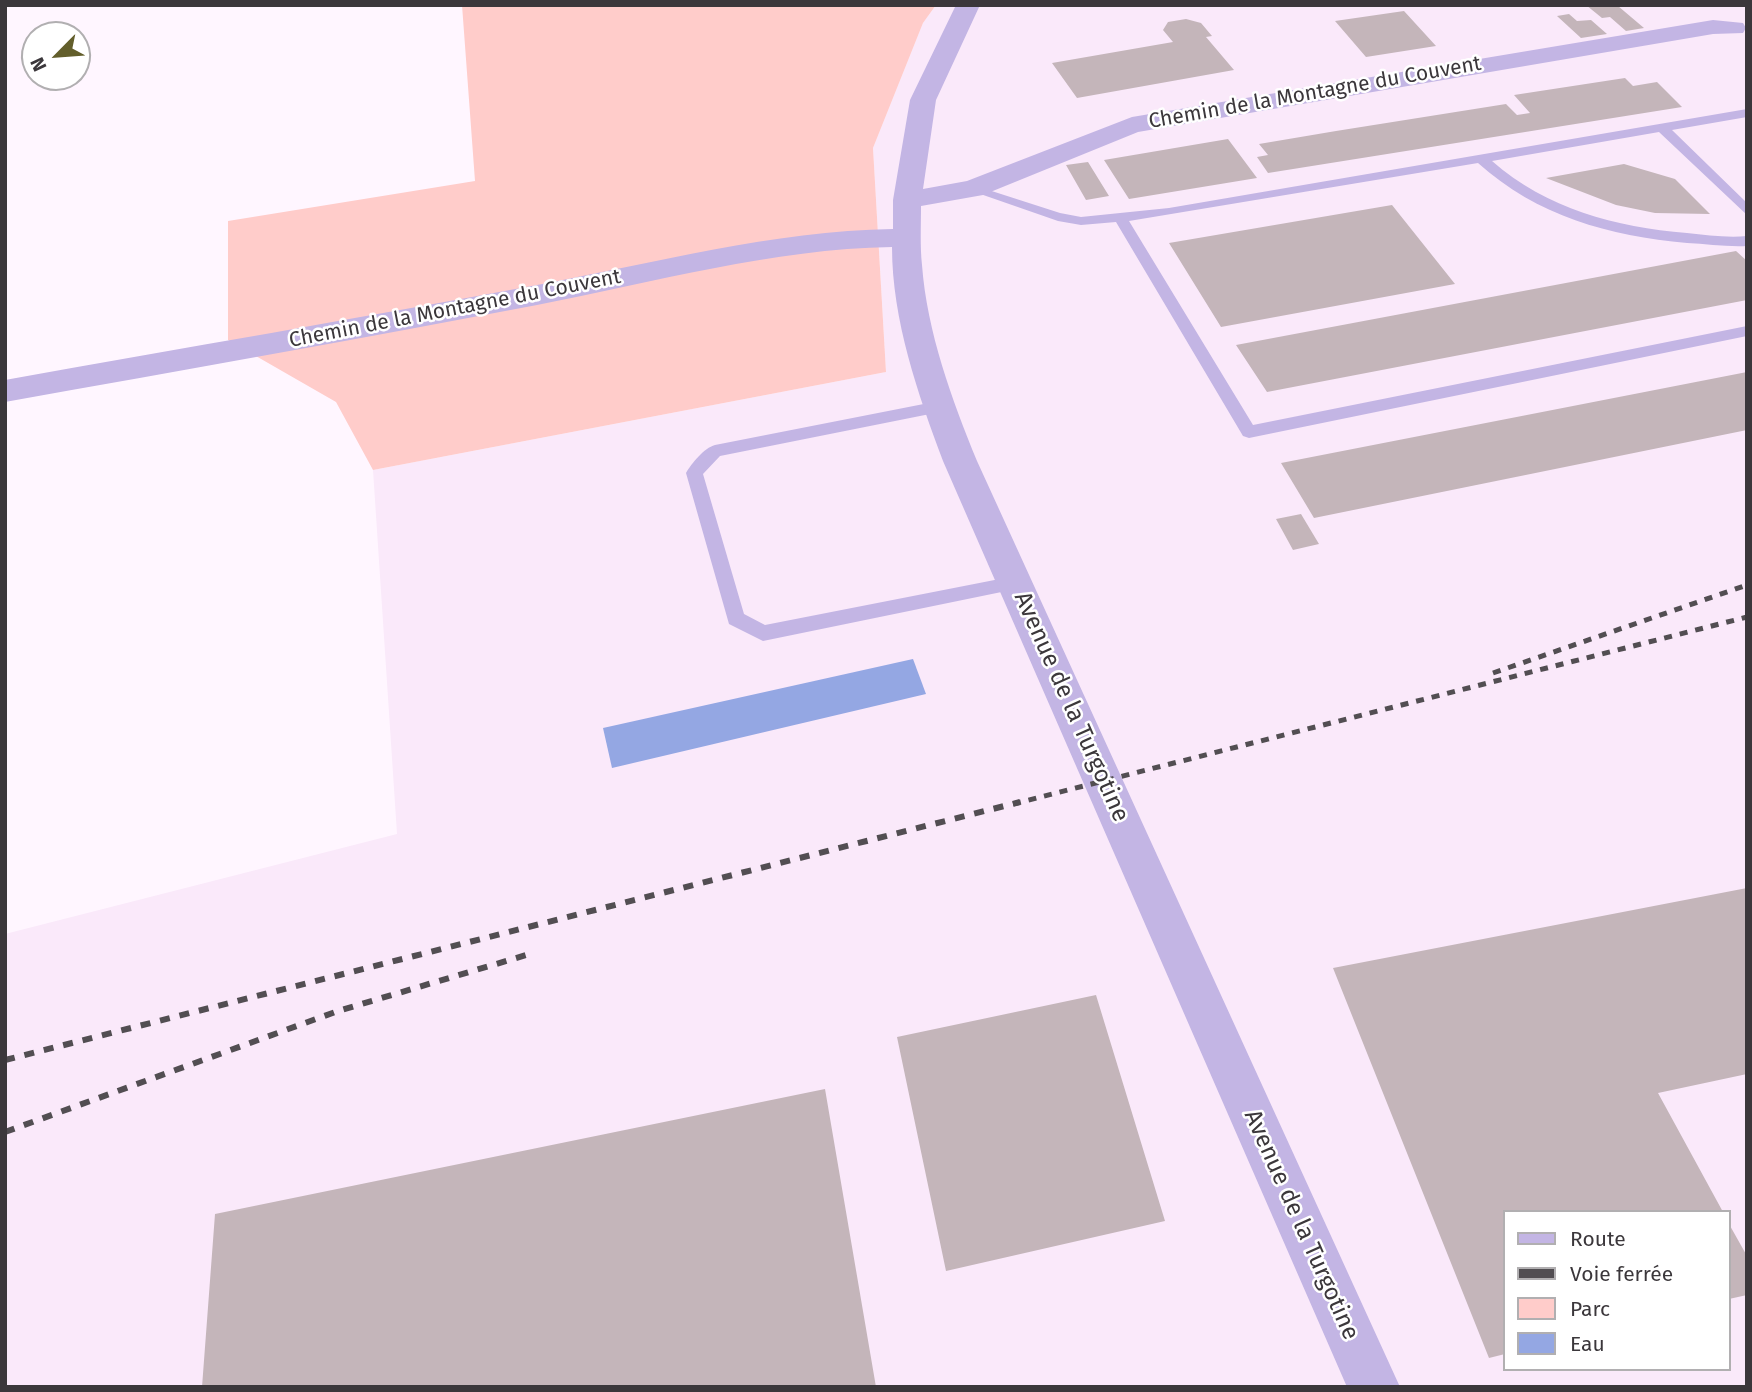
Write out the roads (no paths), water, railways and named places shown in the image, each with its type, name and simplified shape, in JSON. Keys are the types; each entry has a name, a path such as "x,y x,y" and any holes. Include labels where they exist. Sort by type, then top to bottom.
{"street":[{"name":"Avenue de la Turgotine","path":"968,5 923,100 907,200 906,238 915,316 939,407 1014,583 1374,1387"},
{"path":"1677,8 1738,22"},
{"name":"Chemin de la Montagne du Couvent","path":"907,200 973,189 1132,125 1738,22"},
{"name":"Chemin de la Montagne du Couvent","path":"5,391 537,295 784,246 836,239 906,238"}],"lane":[{"path":"973,189 1058,217 1081,221 1169,212 1747,113"},
{"path":"1661,127 1747,211"},
{"path":"1480,158 1499,177 1548,207 1600,225 1660,236 1747,240"},
{"path":"1120,216 1249,432 1747,331"},
{"path":"939,407 715,452 694,472 736,619 763,633 1014,583"}],"water":[{"path":"913,659 926,694 612,768 603,728"}],"railway":[{"path":"1493,673 1747,585"},
{"path":"1013,804 1747,617"},
{"path":"5,1060 1020,802"},
{"path":"5,1132 338,1011 533,953"}]}
